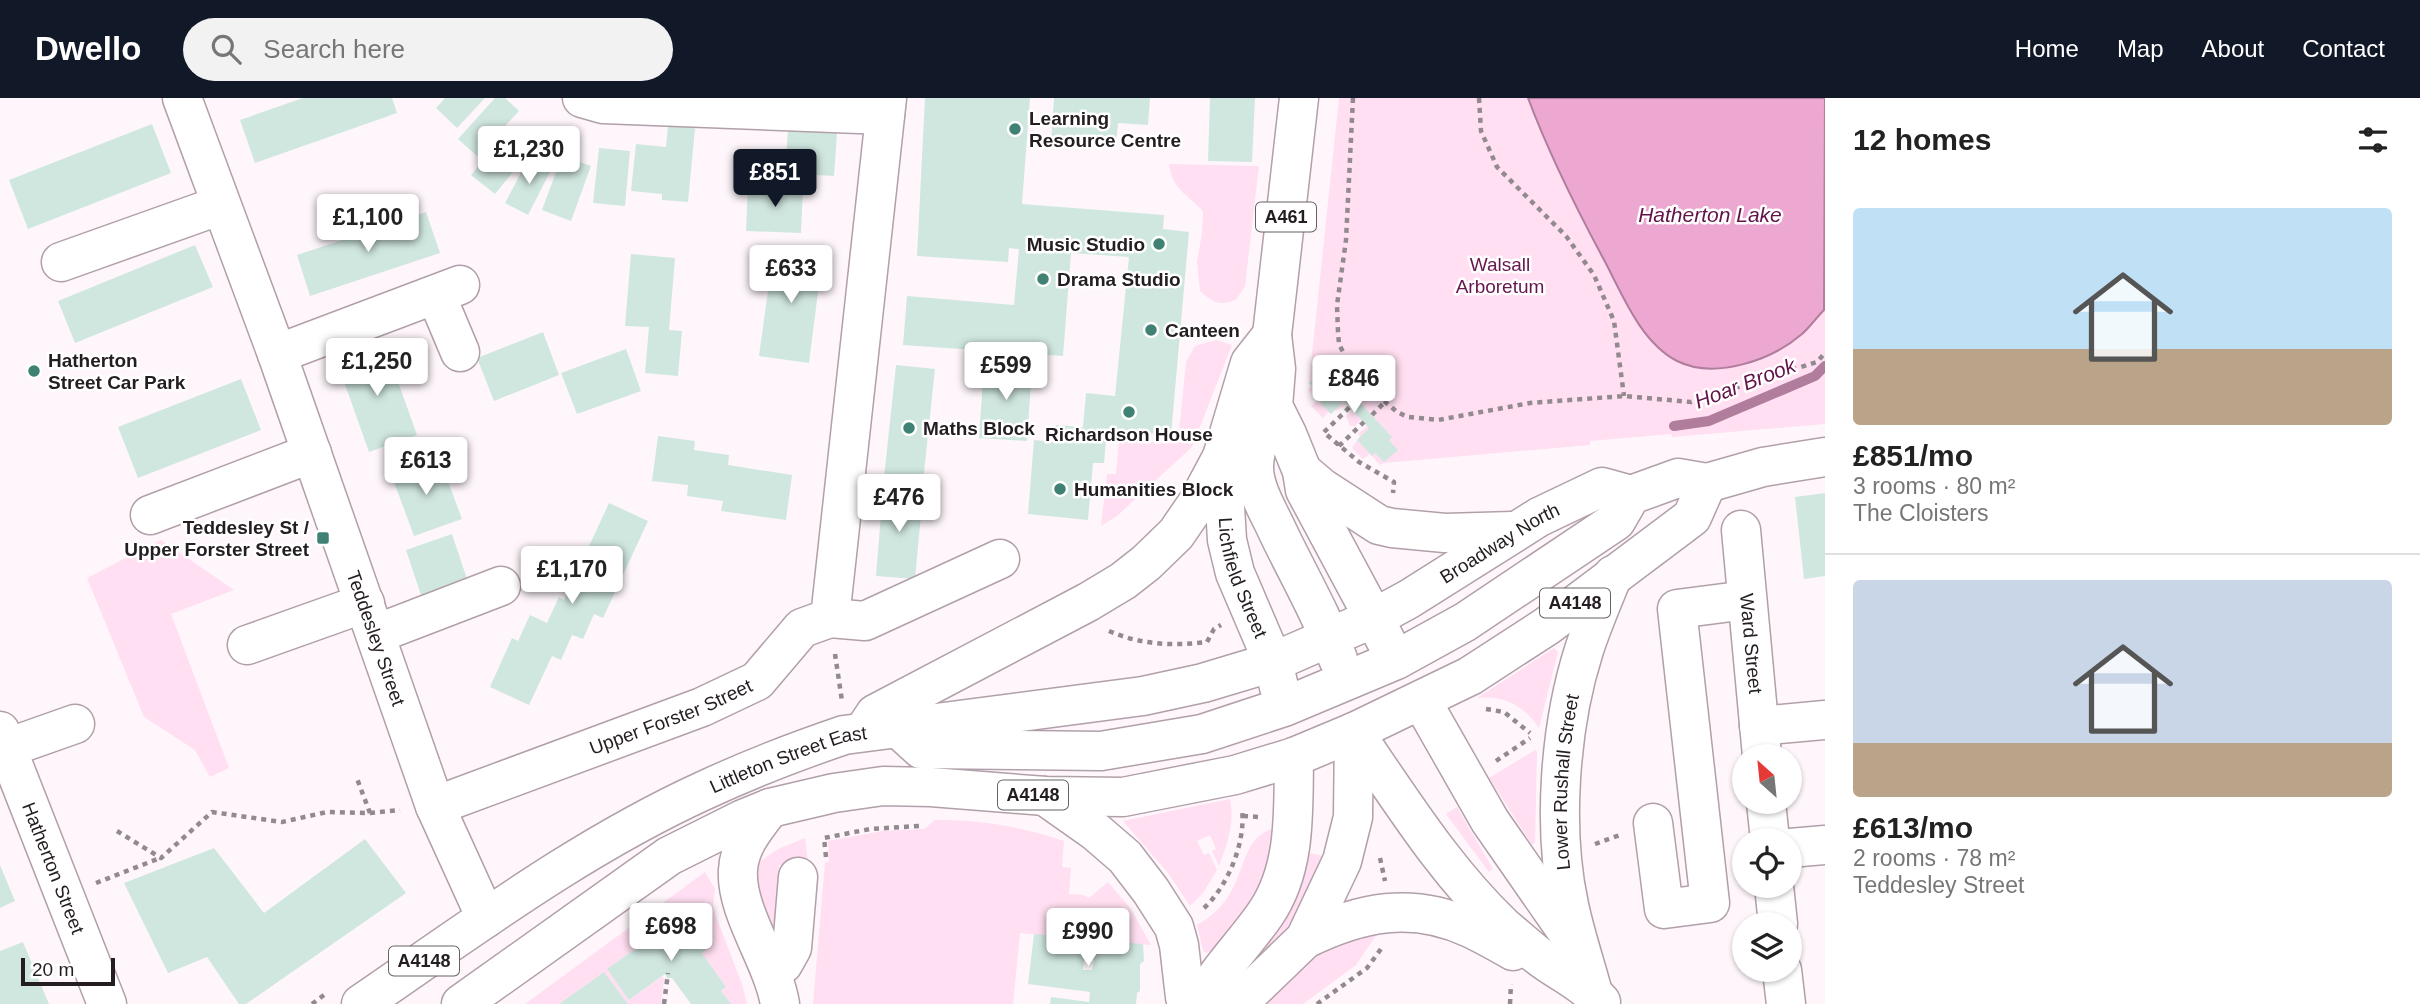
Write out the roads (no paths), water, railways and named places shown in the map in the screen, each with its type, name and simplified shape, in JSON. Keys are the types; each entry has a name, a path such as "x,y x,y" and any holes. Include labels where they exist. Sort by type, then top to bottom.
{"main road":[{"name":"Teddesley Street","path":"182,98 277,354 435,806 486,918"},
{"path":"582,98 603,104 886,106 830,618 865,621 1000,559"},
{"name":"A461","path":"1272,335 1299,98"},
{"path":"61,262 221,205"},
{"path":"277,354 448,290 460,352"},
{"path":"1200,1004 1218,972 1266,912 1284,874 1292,834 1294,757 1315,695 1330,637 1260,494 1254,469 1257,444 1272,406 1276,369 1272,335"},
{"name":"Lichfield Street","path":"1272,335 1250,363 1222,457 1227,540 1236,573 1273,662 1315,695"},
{"path":"1272,406 1302,471 1305,490 1374,618"},
{"path":"150,515 312,453"},
{"path":"862,733 875,714 1088,602 1146,563 1164,547 1188,518 1222,457"},
{"path":"1631,495 1678,478 1707,483 1763,467 1825,457"},
{"path":"1302,471 1322,488 1379,525 1445,533 1515,531"},
{"name":"A4148","path":"1294,757 1354,732 1470,676 1525,641 1692,517 1707,483"},
{"name":"Broadway North","path":"1374,618 1409,599 1515,531 1575,499 1602,487 1631,495"},
{"name":"A4148","path":"1396,660 1465,622 1616,521 1631,495"},
{"name":"Ward Street","path":"1741,530 1761,741"},
{"name":"Lower Rushall Street","path":"1598,998 1569,905 1562,861 1561,818 1564,741 1572,695 1584,650 1613,575"},
{"path":"247,645 370,619 501,586"},
{"path":"1654,823 1664,909 1710,903 1677,609 1747,600"},
{"name":"Upper Forster Street","path":"435,806 702,707 757,681 802,628 830,618"},
{"name":"A4148","path":"1273,662 1374,618"},
{"name":"Lower Rushall Street","path":"1374,618 1490,821 1574,942 1598,998"},
{"path":"898,727 921,749 1101,751 1194,736 1315,695 1396,660"},
{"name":"Littleton Street East","path":"361,1004 576,860 703,790 819,744 844,735 898,727 1143,696 1203,683 1273,662"},
{"path":"1315,695 1421,700"},
{"path":"1315,695 1354,732 1442,859 1471,893 1505,928 1540,957 1598,998"},
{"path":"1761,741 1825,720"},
{"path":"3,739 75,724"},
{"path":"1305,939 1342,861 1353,817 1354,732"},
{"name":"Hatherton Street","path":"3,739 13,800 65,895 107,1004"},
{"name":"Littleton Street East","path":"461,1004 669,856 770,808 834,793 883,786 1045,796 1123,797 1235,775 1294,757"},
{"path":"1045,796 1096,832 1125,857 1151,891 1174,927 1188,1004"},
{"path":"770,808 748,839 737,869 742,900 775,987"},
{"path":"1802,847 1825,845"},
{"path":"775,987 792,948 806,868"},
{"path":"1241,1004 1305,939 1360,917 1409,911 1449,919 1471,928 1598,998"},
{"path":"1783,982 1786,1004"}],"water":[{"name":"Hatherton Lake","path":"1528,98 1825,98 1824,310 1790,343 1759,359 1742,364 1725,368 1692,366 1664,353 1642,329 1625,301 1563,180"}],"waterway":[{"name":"Hoar Brook","path":"1674,426 1709,421 1815,376 1825,366"}],"place":[{"name":"Learning Resource Centre","path":"1015,129"},
{"name":"Music Studio","path":"1159,244"},
{"name":"Drama Studio","path":"1043,279"},
{"name":"Canteen","path":"1151,330"},
{"name":"Hatherton Street Car Park","path":"34,371"},
{"name":"Richardson House","path":"1129,412"},
{"name":"Maths Block","path":"909,428"},
{"name":"Humanities Block","path":"1060,489"},
{"name":"Teddesley St / Upper Forster Street","path":"323,538"}],"park label":[{"name":"Walsall Arboretum","path":"1500,275"}]}
